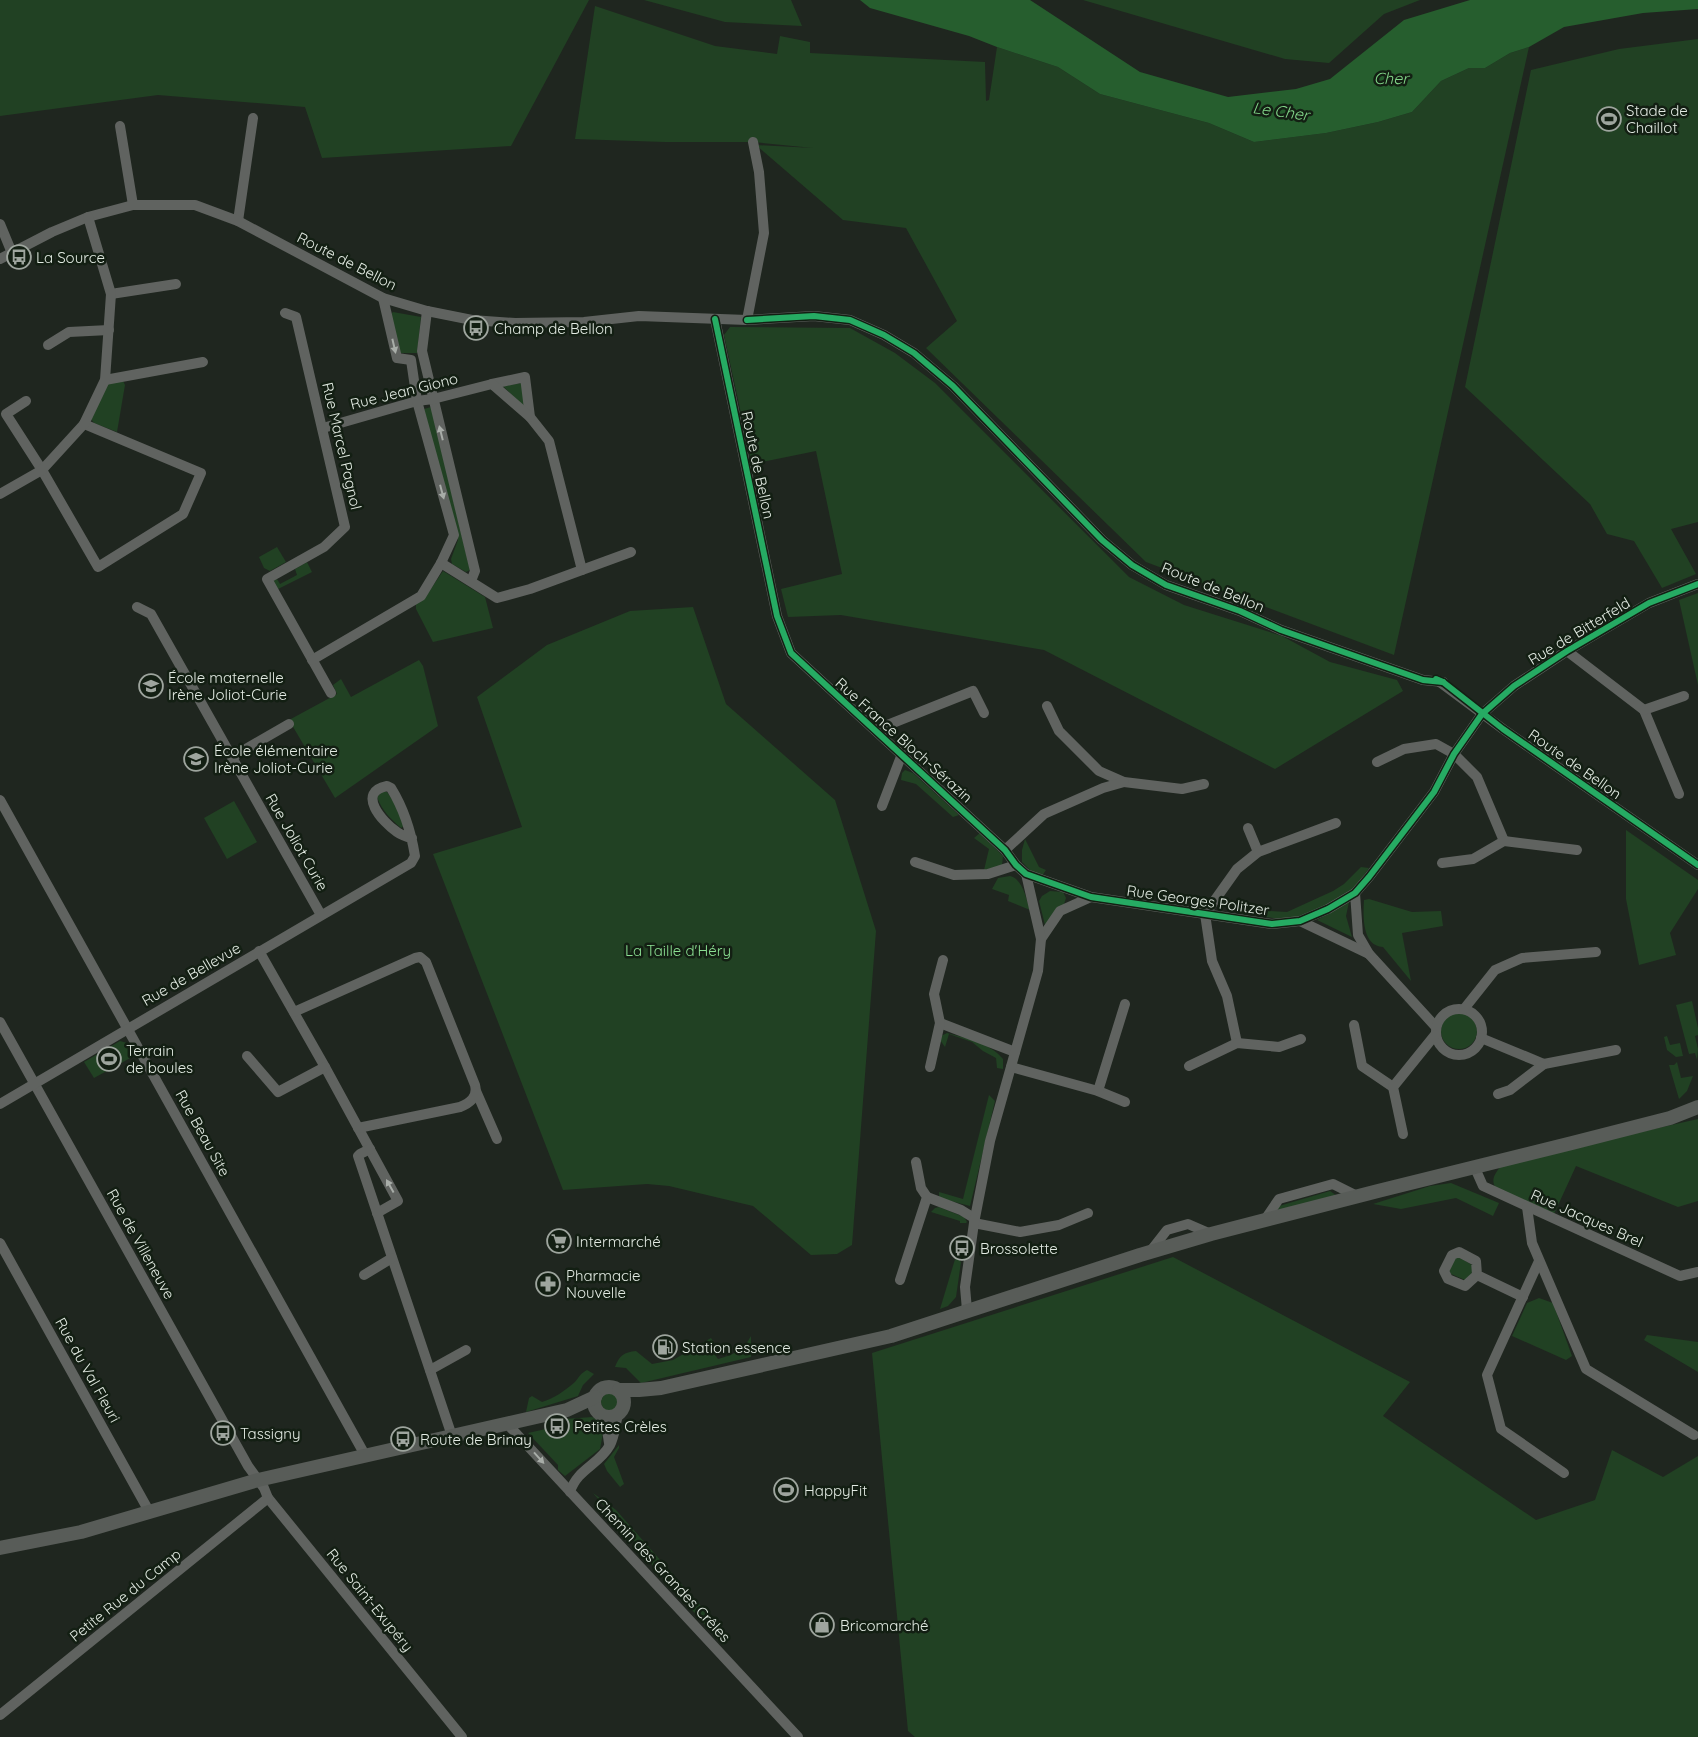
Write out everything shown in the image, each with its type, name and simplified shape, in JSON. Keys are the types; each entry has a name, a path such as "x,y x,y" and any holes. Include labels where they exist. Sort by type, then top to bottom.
{"main road":[{"path":"1670,1118 1698,1107"},
{"path":"0,1548 81,1532 258,1480 567,1410 595,1397 603,1388 639,1390 661,1388 891,1336 1211,1234 1670,1118 1698,1114"},
{"path":"567,1410 611,1413 661,1388"},
{"path":"611,1413 624,1398 618,1390"},
{"path":"595,1397 594,1405 611,1413"}],"street":[{"path":"238,221 253,118"},
{"path":"120,126 133,205"},
{"path":"747,320 764,233 759,172 753,142"},
{"name":"Route de Bellon","path":"0,259 52,232 88,217 133,205 195,205 238,221 383,298 427,312 472,320 515,323 584,322 639,316 747,320 814,316 850,320 884,335 914,353 952,386 1102,540 1132,565 1166,585 1240,611 1281,630 1423,680 1443,682 1482,714 1698,864"},
{"path":"0,494 42,470 84,424 105,380 111,294 88,217"},
{"path":"0,224 12,253"},
{"path":"111,294 176,284"},
{"path":"383,298 397,358 411,360 423,357"},
{"path":"427,312 422,351 475,571 471,581"},
{"name":"Rue Marcel Pagnol","path":"285,314 296,317 345,527 324,547 267,579 331,693"},
{"name":"Route de Bellon","path":"715,319 777,616"},
{"path":"48,345 69,332 109,330"},
{"path":"312,660 421,596 441,563 454,535 417,401 411,360"},
{"path":"105,380 203,362"},
{"name":"Rue Jean Giono","path":"323,428 417,401 433,400 525,377 530,417"},
{"path":"492,384 530,417 549,441 582,570"},
{"path":"26,401 6,414 42,470 98,567 183,514 201,473 84,424"},
{"path":"441,563 497,598 530,589 632,552"},
{"name":"Rue de Bitterfeld","path":"1482,714 1514,686 1567,651 1649,603 1698,584"},
{"name":"Rue Joliot Curie","path":"137,607 151,614 321,915"},
{"name":"Rue France Bloch-Sérazin","path":"777,616 790,653 1005,850 1016,865 1026,874"},
{"path":"1567,651 1644,710 1679,794"},
{"name":"Rue France Bloch-Sérazin","path":"875,730 973,690 984,713"},
{"path":"1644,710 1684,696"},
{"path":"1048,706 1059,731 1099,771 1124,782 1182,788 1204,784"},
{"name":"Rue Georges Politzer","path":"1026,874 1091,897 1272,924 1300,921 1328,909 1355,893 1434,792 1454,754 1482,714"},
{"path":"232,757 289,724"},
{"path":"1377,762 1404,749 1436,744 1454,754 1477,777 1504,841"},
{"name":"Rue France Bloch-Sérazin","path":"882,806 902,754"},
{"path":"1099,771 1103,788"},
{"path":"1005,850 1044,814 1103,788 1124,782"},
{"path":"387,786 391,788 398,799 405,814 412,838 397,832 386,822 372,804 373,794 380,787 387,786"},
{"name":"Rue Beau Site","path":"0,800 365,1455"},
{"name":"Rue Georges Politzer","path":"1237,1043 1227,996 1212,961 1205,914 1237,869 1258,852 1336,823"},
{"path":"1248,828 1258,852"},
{"name":"Rue de Bellevue","path":"0,1104 321,915 398,872 411,863 415,856 412,838"},
{"path":"1442,864 1473,859 1504,841 1577,850"},
{"path":"915,862 954,875 988,874 1016,865"},
{"path":"968,1310 965,1287 974,1221 990,1141 1038,971 1041,939 1026,874"},
{"path":"1355,893 1358,935 1369,954 1435,1031 1437,1042 1442,1049 1449,1054 1457,1056 1465,1055 1472,1051 1482,1038 1480,1023 1471,1012 1464,1009 1458,1008 1445,1012 1440,1017 1435,1031 1394,1087"},
{"path":"1041,939 1060,911 1091,897"},
{"path":"1300,921 1369,954"},
{"path":"259,952 325,1067 398,1201 377,1213"},
{"path":"1464,1009 1495,970 1522,958 1596,952"},
{"path":"294,1012 420,957 426,962 476,1091 497,1139"},
{"path":"930,1067 940,1023 934,994 943,960"},
{"path":"1098,1091 1124,1004"},
{"name":"Rue de Villeneuve","path":"0,1022 248,1466 258,1480"},
{"path":"940,1023 1015,1052"},
{"path":"1354,1025 1362,1066 1394,1087 1403,1134"},
{"path":"1482,1038 1544,1064"},
{"path":"1189,1066 1237,1043 1279,1047 1301,1039"},
{"path":"1498,1094 1510,1090 1544,1064 1616,1050"},
{"path":"247,1056 278,1092 325,1067"},
{"path":"1011,1067 1098,1091 1126,1102"},
{"path":"358,1128 460,1107 474,1099 476,1091"},
{"path":"370,1149 358,1156 452,1436"},
{"path":"916,1162 921,1188 927,1198 961,1210 974,1221 1020,1232 1058,1225 1088,1213"},
{"name":"Rue Jacques Brel","path":"1476,1168 1483,1186 1527,1207 1680,1276 1698,1272"},
{"path":"900,1280 927,1198"},
{"path":"1527,1207 1532,1243 1586,1369 1694,1435"},
{"name":"Rue du Val Fleuri","path":"0,1243 150,1513"},
{"path":"364,1275 392,1258"},
{"path":"1540,1261 1488,1375 1501,1430 1564,1473"},
{"path":"1477,1275 1523,1297"},
{"path":"430,1370 466,1350"},
{"path":"570,1492 573,1483 580,1474 594,1464 609,1446 614,1435 611,1413"},
{"name":"Chemin des Grandes Crêles","path":"510,1422 511,1428 798,1737"},
{"name":"Rue Saint-Exupéry","path":"258,1480 268,1498 462,1737"},
{"name":"Petite Rue du Camp","path":"0,1715 268,1498"}],"green space":[{"path":"0,0 589,0 511,146 322,158 305,107 158,95 0,116"},
{"path":"644,0 791,0 802,26 725,22"},
{"path":"1083,0 1420,0 1384,14 1329,63 1285,59"},
{"path":"595,6 715,46 777,54 780,36 810,42 810,53 985,62 986,101 989,100 997,47 1058,67 1100,94 1209,123 1254,142 1326,133 1378,122 1412,112 1441,81 1469,68 1485,68 1510,53 1529,47 1394,655 1146,562 926,348 957,321 906,228 843,220 756,145 813,148 753,142 575,139"},
{"path":"1698,39 1698,522 1671,529 1696,574 1662,588 1634,541 1607,534 1590,504 1465,387 1531,70 1619,49"},
{"path":"393,312 421,317 417,353 400,353 389,316"},
{"path":"730,327 850,328 895,353 935,383 1129,577 1184,605 1282,636 1330,662 1397,680 1403,691 1275,769 1044,650 841,615 788,617 781,589 842,574 816,451 752,464 724,335"},
{"path":"123,381 125,385 117,432 94,423 91,419 106,384"},
{"path":"522,383 526,409 503,386"},
{"path":"431,407 470,570 466,572 452,564 451,559 458,540 424,409"},
{"path":"277,547 286,562 270,571 264,568 259,557"},
{"path":"307,562 312,572 278,589 273,581 277,579 280,584 297,575 295,569"},
{"path":"443,571 485,597 493,628 433,642 416,609 416,604 424,599"},
{"path":"1698,593 1698,685 1679,600"},
{"name":"La Taille d'Héry","path":"693,607 726,704 835,800 876,931 852,1245 837,1254 811,1255 753,1206 669,1186 647,1184 563,1190 433,854 522,827 477,697 547,645 630,611"},
{"path":"419,660 423,666 438,726 335,798 289,720 337,694 333,685 341,679 351,697"},
{"path":"905,770 913,773 959,815 953,817 916,784 901,780 902,773"},
{"path":"382,792 387,792 401,812 405,825 401,828 381,806 377,797"},
{"path":"234,801 257,842 227,859 204,818"},
{"path":"1626,830 1698,880 1698,889 1670,933 1676,955 1639,965 1626,899"},
{"path":"980,833 1003,856 1002,866 984,870 989,849 974,838"},
{"path":"1025,839 1039,867 1046,870 1042,876 1030,870 1022,862 1022,850"},
{"path":"1361,867 1369,868 1349,892 1335,901 1297,917 1281,919 1265,917 1268,911 1287,912 1333,891 1344,884"},
{"path":"1010,876 1021,885 1030,910 1008,901 1009,895 992,889 998,878"},
{"path":"1050,891 1063,892 1066,898 1064,904 1045,925 1039,901 1042,896"},
{"path":"1369,899 1412,912 1441,911 1443,926 1402,933 1411,981 1383,947 1376,945 1367,936 1364,922 1364,900"},
{"path":"1349,902 1346,916 1352,937 1317,920"},
{"path":"1692,1001 1698,1028 1698,1035 1695,1036 1698,1049 1697,1060 1695,1053 1689,1054 1676,1005"},
{"path":"1459,1013 1471,1019 1477,1031 1471,1043 1459,1049 1447,1043 1441,1031 1447,1019"},
{"path":"947,1033 985,1045 998,1053 1003,1059 1003,1069 997,1068 996,1058 972,1042 949,1034 945,1047 940,1040 941,1036"},
{"path":"1667,1036 1670,1045 1680,1043 1683,1056 1676,1057 1667,1050 1664,1037"},
{"name":"Terrain de boules","path":"120,1041 127,1043 134,1056 94,1078 84,1062"},
{"path":"1677,1062 1681,1078 1693,1076 1687,1091 1679,1099 1669,1065 1674,1065"},
{"path":"989,1095 995,1101 970,1206 939,1198 939,1192 963,1199"},
{"path":"1698,1119 1698,1201 1678,1207 1576,1166 1554,1214 1495,1187 1493,1181 1500,1167 1574,1147"},
{"path":"1451,1183 1499,1203 1493,1216 1456,1198 1401,1209 1373,1204 1430,1186"},
{"path":"1330,1191 1337,1196 1276,1212 1279,1206"},
{"path":"939,1207 964,1217 967,1222 960,1223 960,1221 931,1212"},
{"path":"956,1256 961,1262 956,1297 948,1306 940,1309"},
{"path":"1173,1257 1410,1382 1383,1416 1536,1520 1595,1500 1612,1450 1663,1477 1698,1456 1698,1737 915,1737 908,1731 872,1353"},
{"path":"1459,1257 1474,1268 1469,1278 1465,1280 1451,1274 1449,1270 1455,1258"},
{"path":"1539,1298 1553,1303 1572,1356 1566,1360 1512,1336 1527,1303"},
{"path":"1647,1335 1698,1342 1698,1372 1644,1340"},
{"path":"751,1336 751,1357 641,1383 626,1368 615,1367 620,1357 628,1352 636,1351 652,1364 673,1360 711,1338 715,1344 710,1348 718,1359 737,1351 745,1345"},
{"path":"587,1370 594,1374 583,1385 578,1396 526,1412 529,1398 532,1396 542,1402 551,1399 568,1388"},
{"path":"610,1393 616,1396 619,1402 616,1408 610,1411 604,1408 601,1402 604,1396"},
{"path":"592,1417 599,1421 604,1428 600,1449 565,1476 558,1470 558,1465 528,1433 559,1426 565,1419"},
{"path":"619,1445 614,1457 624,1484 620,1487 607,1471 604,1464"},
{"path":"593,1493 616,1510 730,1639 723,1645 639,1550 633,1539"}],"water":[{"name":"Cher","path":"860,0 1030,0 1140,72 1228,97 1296,89 1330,79 1404,20 1470,0 1698,0 1698,9 1643,13 1564,27 1529,47 1510,53 1485,68 1469,68 1441,81 1412,112 1378,122 1326,133 1254,142 1209,123 1100,94 1058,67 969,36 870,8"}],"cycle path":[{"path":"747,320 814,316 850,320 884,335 914,353 953,386 1102,540 1132,565 1166,585 1240,611 1281,630 1423,680 1443,682"},
{"path":"715,319 777,616 791,653 1005,850 1016,865 1026,874 1091,897 1272,924 1300,921 1328,909 1355,893 1369,877 1434,792 1454,754 1482,714 1514,686 1567,651 1649,603 1698,584"},
{"path":"1436,679 1443,682 1503,729 1698,865"}],"place":[{"name":"Stade de Chaillot","path":"1609,119"},
{"name":"La Source","path":"19,257"},
{"name":"Champ de Bellon","path":"476,328"},
{"name":"École maternelle Irène Joliot-Curie","path":"151,686"},
{"name":"École élémentaire Irène Joliot-Curie","path":"196,759"},
{"name":"Terrain de boules","path":"109,1059"},
{"name":"Intermarché","path":"559,1241"},
{"name":"Brossolette","path":"962,1248"},
{"name":"Pharmacie Nouvelle","path":"548,1284"},
{"name":"Station essence","path":"665,1347"},
{"name":"Petites Crèles","path":"557,1426"},
{"name":"Tassigny","path":"223,1433"},
{"name":"Route de Brinay","path":"403,1439"},
{"name":"HappyFit","path":"786,1490"},
{"name":"Bricomarché","path":"822,1625"}],"water label":[{"name":"Le Cher","path":"1281,111"}]}
